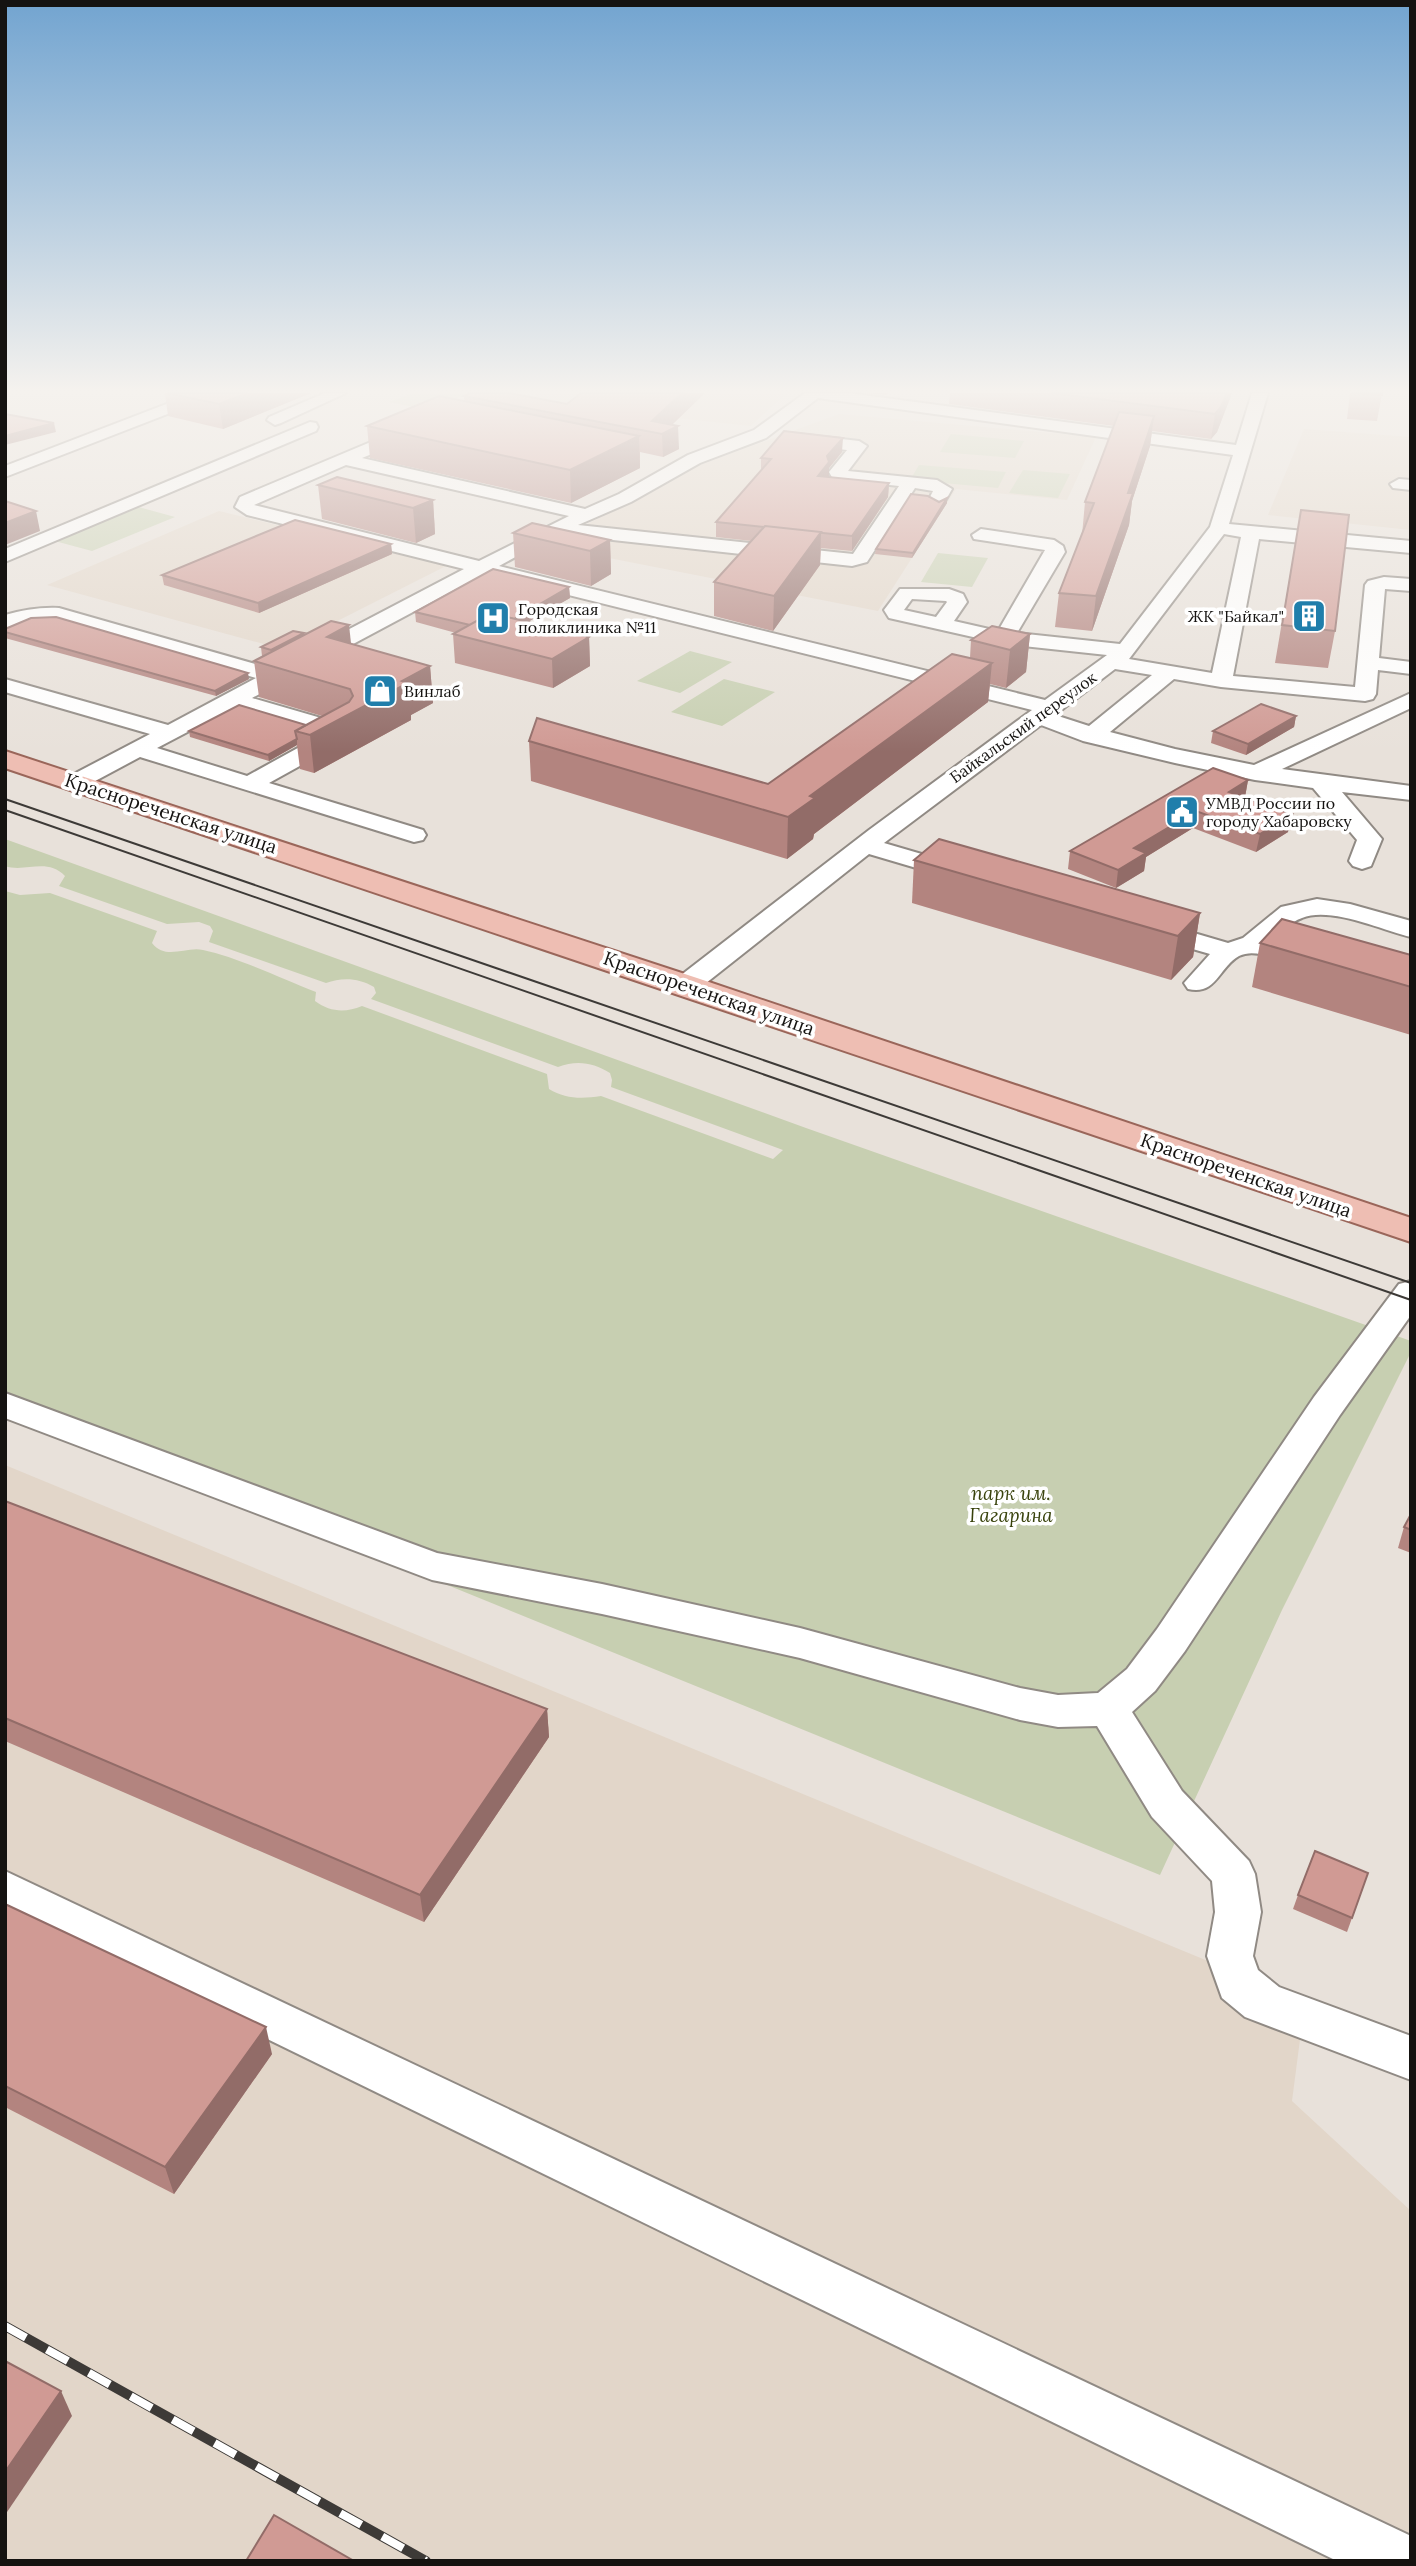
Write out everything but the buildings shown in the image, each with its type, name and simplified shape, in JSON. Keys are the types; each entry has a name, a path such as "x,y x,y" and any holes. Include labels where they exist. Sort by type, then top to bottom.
{"main road":[{"name":"Краснореченская улица","path":"5,760 686,985 1411,1231"}],"street":[{"path":"5,556 107,513"},
{"path":"260,513 485,567 1043,712 1091,736 1255,773 1322,784 1411,793"},
{"path":"580,513 590,515"},
{"path":"76,782 556,528 594,513"},
{"path":"556,528 852,560 860,558 890,513"},
{"name":"Байкальский переулок","path":"686,985 865,845 1119,657 1219,527 1223,513"},
{"path":"1219,527 1251,533 1411,547"},
{"path":"1221,681 1251,533"},
{"path":"981,536 1054,546 1055,552 1004,638"},
{"path":"941,625 1119,657 1168,673 1364,703 1375,585 1411,585"},
{"path":"5,622 24,615 45,612 59,614 273,676"},
{"path":"1368,663 1411,668"},
{"path":"1091,736 1168,673"},
{"path":"5,685 169,732"},
{"path":"232,699 344,732 249,784"},
{"path":"1255,773 1411,700"},
{"path":"136,749 414,835"},
{"path":"1322,784 1370,839 1362,861"},
{"path":"865,845 986,880"},
{"path":"1198,983 1240,947 1290,913 1309,906 1337,909 1411,929"},
{"path":"1134,923 1331,968"},
{"path":"5,1405 432,1566 602,1599 800,1643 1020,1704 1058,1711 1108,1709 1141,1680 1171,1640 1327,1406 1411,1291"},
{"path":"1108,1709 1167,1804 1233,1874 1238,1912 1230,1956 1239,1983 1262,2002 1411,2057"},
{"path":"5,1890 1400,2561"}],"shaded area":[{"path":"215,513 226,513 446,566 282,649 47,585"},
{"path":"610,513 941,513 878,611 543,545"},
{"path":"1269,513 1411,513 1411,530 1268,515"},
{"path":"5,1465 1305,2001 1292,2101 1411,2211 1411,2561 5,2561"}],"green space":[{"path":"118,513 160,513 175,517 92,551 51,540"},
{"path":"938,553 988,558 972,587 921,582"},
{"path":"690,651 732,662 680,693 637,681"},
{"path":"724,679 775,692 722,726 671,712"},
{"name":"парк им. Гагарина","path":"5,839 806,1128 1411,1341 1411,1352 1282,1610 1160,1875 5,1405 5,891 20,895 50,893 157,931 152,943 163,951 197,949 245,963 316,992 315,1001 326,1007 350,1010 362,1006 547,1074 549,1089 561,1095 580,1098 601,1096 773,1159 783,1150 611,1087 610,1073 597,1066 571,1063 558,1067 371,999 376,993 374,987 362,982 344,979 326,983 209,942 213,931 210,926 199,922 167,924 59,886 65,876 51,867 5,866"}],"tram line":[{"path":"5,799 1411,1283"},
{"path":"5,810 1411,1300"}],"railway":[{"path":"5,2326 426,2561"}],"place":[{"name":"ЖК \"Байкал\"","path":"1309,616"},
{"name":"Городская поликлиника №11","path":"493,618"},
{"name":"Винлаб","path":"380,691"},
{"name":"УМВД России по городу Хабаровску","path":"1182,812"}]}
